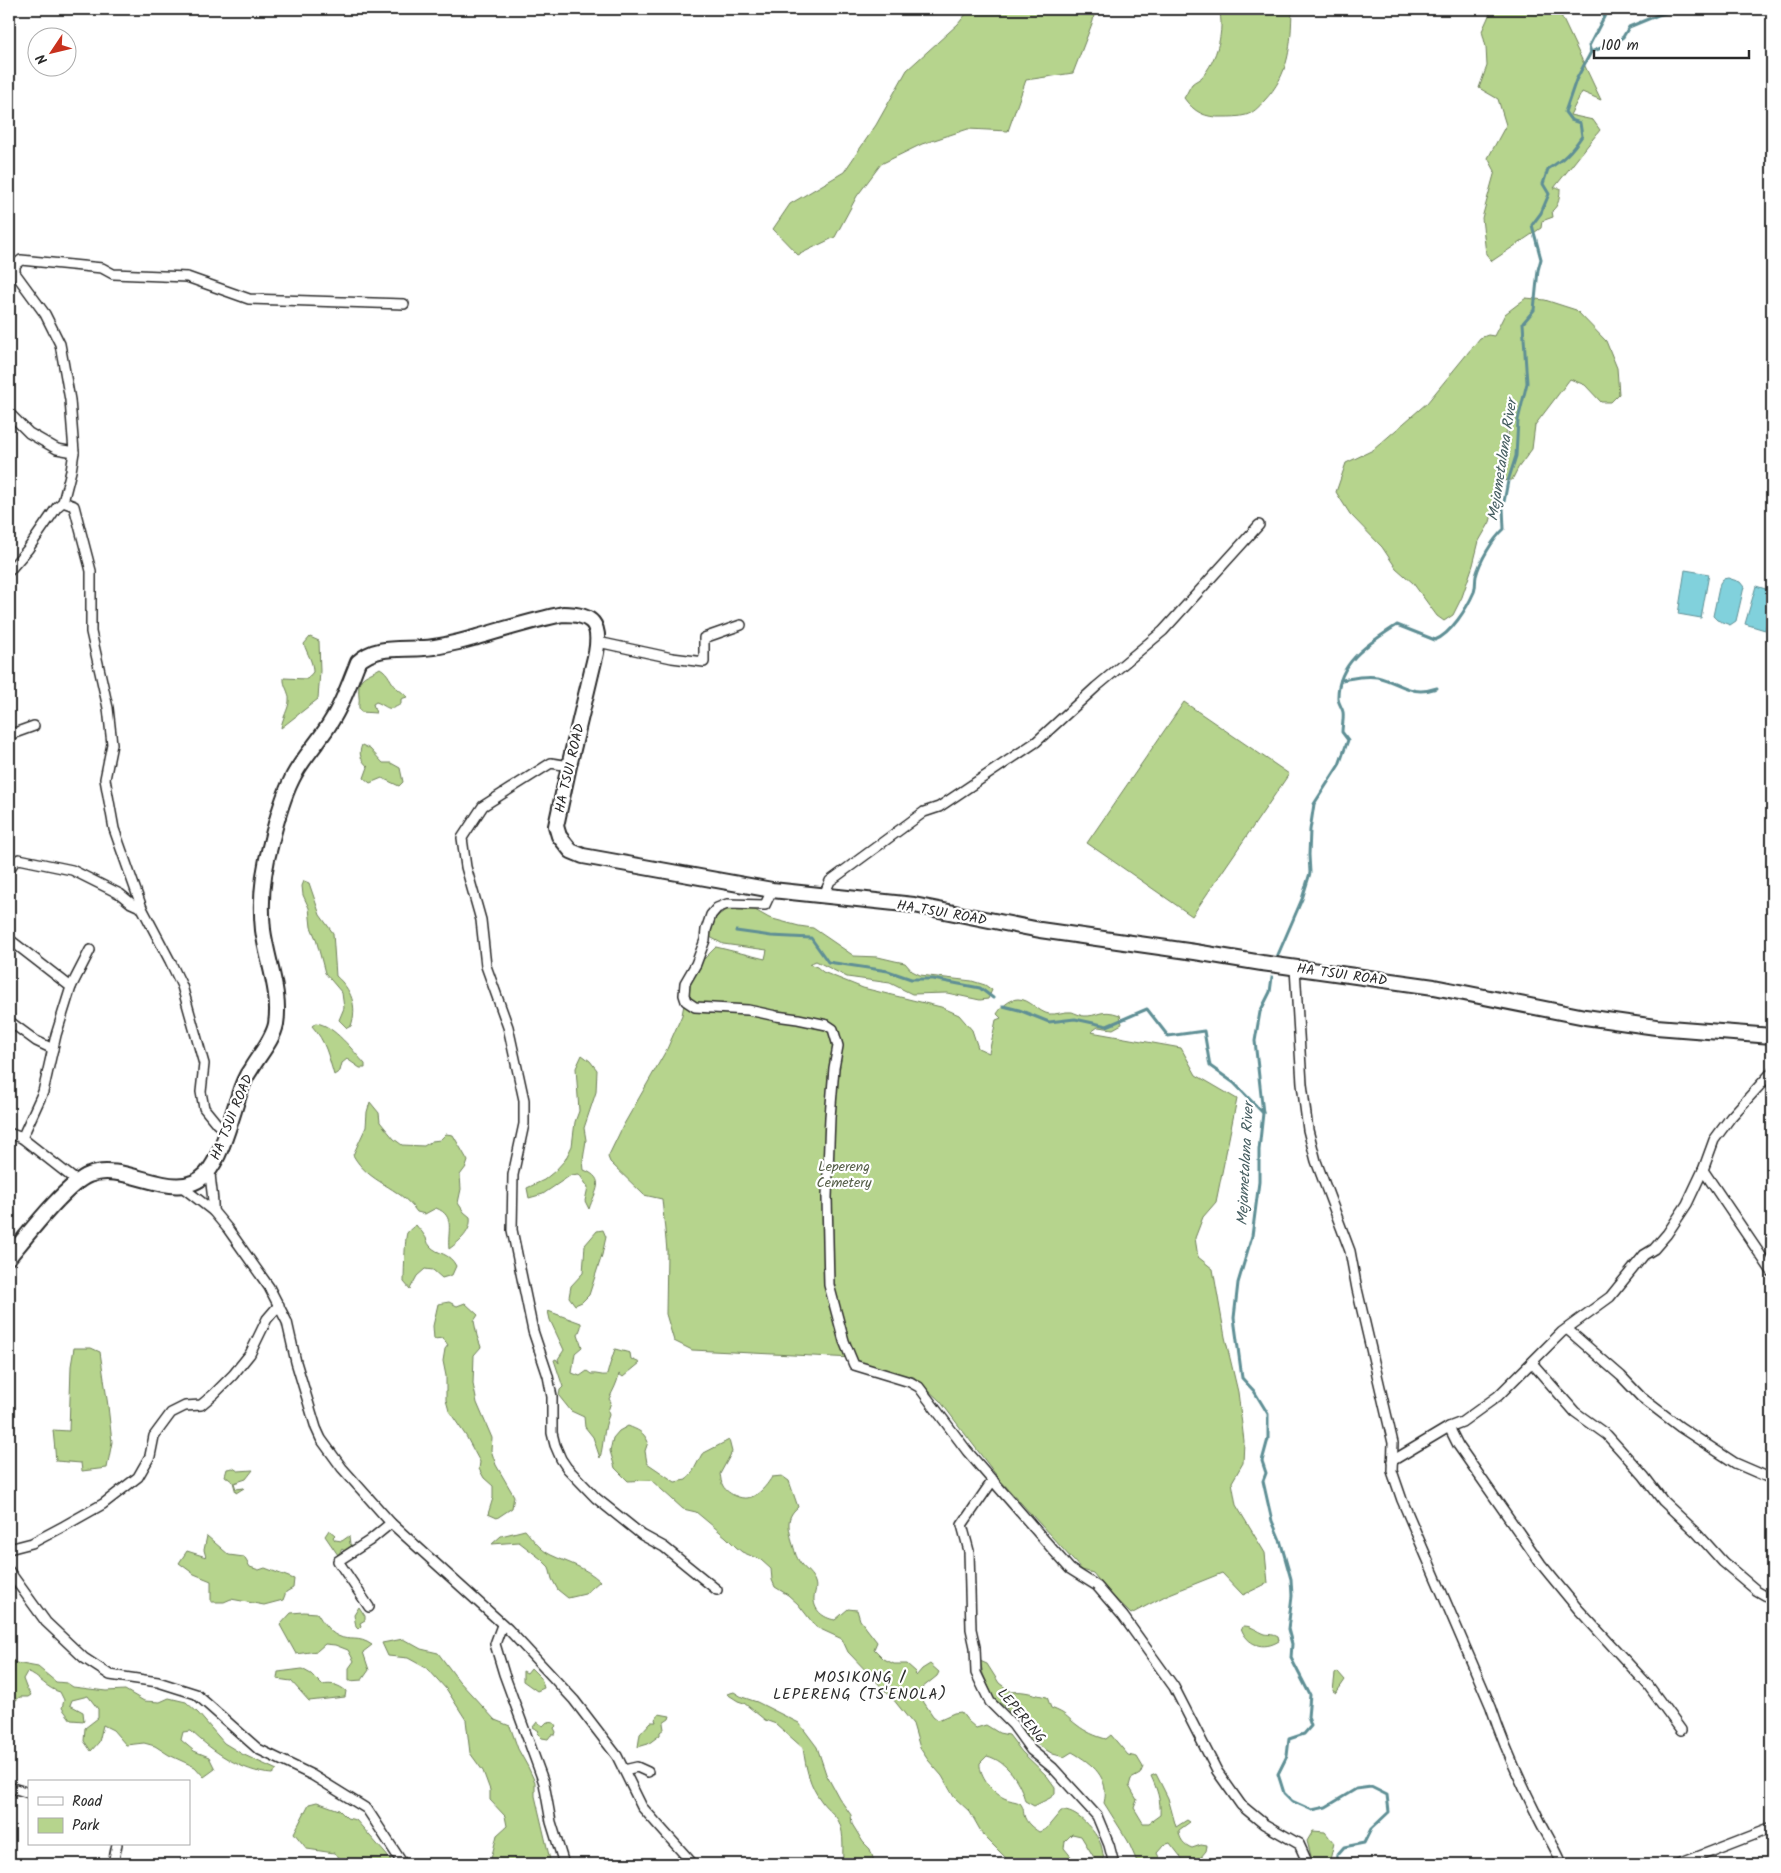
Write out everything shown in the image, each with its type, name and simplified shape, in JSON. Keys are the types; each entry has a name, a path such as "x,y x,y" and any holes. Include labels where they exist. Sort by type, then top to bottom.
{"street":[{"path":"9,571 28,549 57,507 63,502 74,452 70,400 60,344 45,314 15,273 15,265 21,260 102,268 113,274 187,277 250,299 404,304"},
{"path":"9,413 29,433 57,449 74,452"},
{"path":"63,502 74,506 90,571 91,632 108,708 112,744 105,779 114,830 142,908 182,986 204,1064 201,1092 204,1108 217,1124 228,1131"},
{"path":"824,896 830,881 924,812 939,807 1036,742 1096,686 1163,631 1260,525"},
{"name":"HA TSUI ROAD","path":"182,1186 199,1180 210,1170 228,1131 249,1071 273,1034 277,1008 274,982 263,931 262,902 270,845 292,778 333,719 358,662 374,651 425,648 452,644 563,614 575,614 588,618 597,628 598,642 556,826 559,836 571,851 584,856 772,890 914,905 1040,930 1434,987 1585,1018 1656,1027 1772,1036"},
{"path":"598,642 672,658 704,662 704,638 742,625"},
{"path":"9,735 34,726"},
{"path":"569,766 551,763 483,806 462,838 466,867 481,920 486,966 508,1027 524,1100 524,1124 512,1175 512,1230 533,1330 548,1376 552,1397 552,1433 561,1459 567,1468 608,1509 642,1535 664,1547 717,1590"},
{"path":"9,870 14,862 19,859 72,870 120,894 132,904 142,908"},
{"path":"772,890 765,905 727,904 717,908 711,915 699,957 685,983 684,995 686,1001 695,1007 748,1010 826,1025 833,1029 838,1046 834,1068 830,1117 827,1197 828,1270 829,1285 844,1341 854,1365 910,1382 919,1388 967,1452 1012,1504 1070,1568 1097,1586 1123,1616 1174,1687 1218,1771 1242,1805 1264,1824 1299,1844 1308,1864"},
{"path":"9,939 72,987"},
{"path":"22,1138 42,1092 72,987 90,950"},
{"path":"1295,968 1302,1084 1308,1130 1316,1161 1350,1251 1393,1443 1392,1471 1402,1500 1491,1707 1498,1728 1536,1814 1556,1849 1562,1864"},
{"path":"9,1021 36,1041 53,1049"},
{"path":"1392,1461 1449,1427 1462,1422 1498,1396 1567,1329 1610,1297 1644,1255 1654,1249 1668,1234 1687,1204 1703,1170 1714,1140 1731,1117 1772,1072"},
{"path":"9,1133 22,1138 78,1182"},
{"path":"210,1170 210,1182 214,1199 213,1211"},
{"path":"1703,1170 1772,1272"},
{"path":"9,1257 57,1202 78,1182 96,1172 108,1172 182,1186 213,1211 256,1266 279,1305 287,1322 296,1362 316,1428 321,1439 342,1468 391,1523 508,1629 574,1700 617,1756 642,1807 693,1864"},
{"path":"9,1549 32,1543 64,1526 103,1504 138,1477 150,1456 154,1436 171,1413 184,1406 201,1405 214,1394 250,1354 267,1319 279,1305"},
{"path":"1567,1329 1622,1376 1642,1397 1680,1427 1735,1463 1772,1479"},
{"path":"1532,1363 1575,1412 1607,1435 1644,1476 1663,1501 1697,1533 1723,1562 1756,1590 1772,1599"},
{"path":"1449,1427 1458,1445 1541,1564 1578,1609 1648,1685 1681,1730"},
{"name":"LEPERENG","path":"993,1480 962,1524 969,1552 971,1629 975,1647 976,1673 990,1702 1013,1725 1031,1750 1053,1768 1097,1816 1109,1845 1114,1864"},
{"path":"369,1607 338,1561 381,1533 391,1523"},
{"path":"9,1571 46,1622 84,1658 110,1675 158,1682 196,1694 258,1749 312,1775 367,1809 403,1864"},
{"path":"502,1625 496,1644 504,1674 544,1783 551,1822 564,1864"},
{"path":"624,1770 636,1767 648,1772"},
{"path":"9,1787 28,1793"},
{"path":"1678,1864 1772,1828"},
{"path":"113,1864 117,1846"}],"green space":[{"path":"970,9 1095,9 1093,21 1073,73 1026,80 1008,131 968,129 922,144 881,164 857,196 835,237 798,255 773,229 790,204 844,172 876,125 907,70 958,24"},
{"path":"1219,9 1292,9 1290,46 1279,80 1273,91 1258,108 1243,116 1217,117 1205,115 1192,107 1184,98 1192,84 1202,77 1216,54 1221,26"},
{"path":"1492,9 1558,9 1601,100 1582,92 1570,115 1593,120 1600,130 1554,188 1560,188 1560,191 1558,203 1552,211 1553,217 1542,221 1541,228 1492,261 1486,254 1482,218 1495,171 1488,158 1506,125 1498,99 1479,88 1487,66 1486,47 1482,31"},
{"path":"1526,298 1545,300 1576,310 1606,341 1617,368 1619,394 1611,402 1601,402 1585,385 1570,379 1535,425 1532,449 1512,480 1498,481 1498,492 1490,522 1479,541 1462,597 1453,615 1444,621 1437,616 1413,583 1396,568 1382,547 1350,514 1336,492 1346,463 1373,450 1427,403 1480,338 1488,335 1494,336 1505,314","holes":["1509,425 1508,464 1498,479 1498,470 1505,452 1507,428"]},
{"path":"310,637 319,641 320,671 318,699 281,728 289,701 284,678 307,679 313,672 304,644"},
{"path":"380,668 407,697 401,699 401,704 393,708 388,708 376,702 373,704 376,713 361,712 359,706 359,685 363,678"},
{"path":"1184,702 1289,774 1192,916 1087,843"},
{"path":"362,745 370,749 383,763 391,763 400,768 403,782 399,786 382,778 370,783 364,778 368,767 361,757"},
{"path":"304,881 309,883 320,915 333,933 336,976 346,986 352,998 353,1019 351,1026 347,1028 339,1020 344,1008 342,993 325,973 311,927 309,908 303,895 302,886"},
{"name":"Lepereng Cemetery","path":"734,907 755,910 769,918 813,928 854,956 878,957 905,963 912,971 920,975 972,981 985,985 992,990 988,999 980,1000 947,993 912,994 890,983 847,977 816,961 809,964 823,972 863,988 941,1007 959,1015 972,1030 978,1048 989,1053 996,1020 1001,1018 997,1014 1012,1000 1026,1001 1049,1014 1072,1012 1088,1016 1108,1012 1120,1015 1122,1024 1113,1029 1098,1027 1091,1032 1181,1048 1196,1075 1237,1099 1216,1202 1203,1217 1195,1238 1198,1257 1213,1269 1225,1337 1238,1392 1244,1441 1243,1463 1232,1482 1236,1505 1265,1553 1268,1583 1243,1595 1222,1573 1167,1595 1131,1614 1110,1594 1093,1573 1082,1570 1000,1480 940,1401 914,1377 878,1370 853,1358 692,1350 674,1341 666,1314 667,1251 662,1199 644,1195 610,1162 608,1157 623,1126 667,1049 682,1015 686,994 700,963 716,947 765,959 767,950 723,944 710,937 716,918"},
{"path":"316,1023 330,1028 343,1039 365,1064 365,1068 360,1068 347,1059 342,1063 340,1071 334,1075 324,1043 312,1026"},
{"path":"582,1055 597,1070 596,1092 584,1128 586,1140 583,1160 584,1170 595,1177 597,1182 596,1191 589,1209 585,1201 588,1187 579,1174 571,1175 543,1194 529,1198 527,1188 544,1180 555,1171 565,1160 572,1146 575,1122 579,1111 576,1068"},
{"path":"370,1102 379,1113 380,1122 394,1139 402,1145 424,1146 432,1141 440,1140 446,1134 453,1135 468,1161 460,1175 461,1189 458,1203 470,1217 469,1227 461,1239 449,1249 449,1225 446,1215 442,1211 436,1208 425,1214 417,1212 401,1196 367,1172 353,1155 366,1127"},
{"path":"416,1225 430,1246 450,1258 456,1266 452,1275 442,1278 433,1270 425,1269 417,1276 410,1289 404,1282 406,1241 407,1233"},
{"path":"603,1230 606,1237 589,1295 582,1302 575,1305 569,1297 571,1286 583,1273 585,1245 597,1231"},
{"path":"449,1302 457,1306 465,1303 478,1315 474,1321 481,1347 474,1355 473,1384 477,1403 492,1438 491,1450 496,1465 514,1496 512,1508 497,1518 488,1514 493,1498 493,1486 484,1478 479,1469 480,1462 466,1436 449,1411 446,1400 446,1376 443,1361 445,1349 448,1345 443,1338 434,1339 433,1326 438,1304"},
{"path":"548,1311 581,1323 578,1335 582,1347 575,1353 572,1373 580,1376 587,1371 591,1374 607,1375 615,1349 630,1353 631,1359 640,1363 623,1377 619,1374 609,1399 611,1402 600,1458 593,1437 585,1427 584,1417 571,1411 559,1396 560,1390 563,1387 554,1360 556,1359 559,1363 558,1359 564,1350 550,1320"},
{"path":"74,1348 91,1348 100,1352 112,1442 107,1468 82,1471 81,1463 56,1461 53,1430 69,1431 71,1366"},
{"path":"628,1426 645,1436 648,1442 645,1451 647,1463 675,1482 686,1480 702,1454 729,1440 732,1452 720,1474 721,1482 725,1489 734,1495 747,1498 761,1491 772,1477 782,1476 789,1481 798,1507 791,1515 789,1523 792,1542 796,1556 814,1579 816,1588 814,1602 820,1613 835,1620 848,1609 857,1610 860,1620 877,1642 874,1649 884,1659 894,1664 907,1664 916,1672 914,1674 916,1676 930,1664 939,1672 937,1676 917,1692 933,1716 938,1720 961,1712 976,1728 986,1725 999,1733 1009,1735 1022,1752 1047,1776 1055,1787 1055,1794 1034,1806 1025,1801 1020,1787 1007,1768 987,1756 980,1763 980,1768 984,1779 991,1788 1004,1798 1020,1803 1026,1820 1039,1832 1046,1829 1061,1811 1067,1811 1079,1817 1098,1839 1102,1847 1105,1864 1098,1864 1081,1836 1072,1834 1065,1841 1064,1848 1077,1864 1012,1864 983,1835 970,1812 954,1797 942,1776 920,1748 913,1724 893,1699 848,1652 842,1639 816,1627 798,1604 775,1587 771,1569 761,1560 742,1552 696,1512 683,1509 651,1480 628,1481 615,1468 610,1451 613,1438 619,1431"},
{"path":"233,1468 238,1471 253,1470 246,1479 234,1483 236,1489 244,1488 236,1493 233,1482 225,1476 227,1469"},
{"path":"329,1530 335,1535 333,1537 335,1540 342,1541 349,1536 350,1544 354,1547 346,1552 342,1549 338,1555 325,1536"},
{"path":"525,1530 536,1544 547,1553 582,1569 600,1581 585,1594 568,1598 558,1590 552,1579 549,1567 519,1542 492,1544 501,1536"},
{"path":"207,1536 229,1555 244,1557 250,1567 259,1570 265,1568 294,1579 293,1588 286,1592 283,1600 264,1605 231,1599 224,1602 211,1602 211,1581 194,1574 179,1563 187,1551 206,1557 204,1550"},
{"path":"359,1607 365,1616 365,1620 360,1623 361,1626 358,1629 354,1615"},
{"path":"291,1613 317,1613 329,1629 342,1638 358,1639 372,1645 363,1652 369,1670 362,1680 349,1681 349,1668 354,1661 348,1650 335,1645 325,1644 317,1651 296,1654 280,1625"},
{"path":"1244,1626 1276,1636 1279,1641 1267,1646 1256,1645 1247,1639 1241,1628"},
{"path":"403,1639 421,1649 438,1653 459,1681 495,1720 510,1726 518,1749 535,1782 535,1796 551,1864 493,1864 491,1859 497,1835 507,1826 505,1816 490,1800 490,1790 483,1771 470,1753 466,1720 447,1690 428,1669 408,1658 388,1656 382,1643"},
{"path":"9,1656 16,1663 38,1667 56,1682 67,1683 73,1687 106,1691 125,1690 144,1701 160,1702 169,1698 186,1702 224,1743 242,1754 277,1770 272,1774 239,1765 208,1746 191,1731 183,1732 181,1740 194,1751 209,1757 215,1769 204,1777 195,1767 155,1746 144,1743 126,1745 113,1730 103,1725 99,1742 91,1751 84,1741 85,1728 98,1718 98,1709 88,1696 72,1700 70,1705 83,1712 84,1721 71,1720 62,1708 64,1700 60,1692 27,1672 23,1679 31,1695 20,1697 9,1705 9,1685 14,1671 9,1667"},
{"path":"980,1661 987,1664 999,1683 1011,1692 1025,1692 1047,1697 1051,1708 1063,1714 1091,1734 1106,1739 1111,1735 1128,1755 1137,1757 1143,1767 1140,1774 1131,1779 1129,1786 1137,1800 1134,1808 1143,1823 1149,1823 1160,1815 1158,1795 1151,1776 1156,1774 1168,1798 1176,1827 1187,1820 1190,1822 1179,1830 1183,1841 1192,1848 1201,1845 1207,1846 1206,1851 1195,1864 1184,1861 1170,1843 1164,1845 1157,1853 1162,1864 1138,1864 1128,1841 1104,1803 1104,1786 1098,1773 1087,1762 1072,1752 1064,1757 1053,1754 1033,1742 1006,1708 994,1699 983,1674"},
{"path":"531,1668 541,1678 544,1688 537,1691 523,1681 523,1671 527,1673"},
{"path":"302,1669 311,1674 322,1685 332,1684 343,1689 346,1691 345,1697 309,1701 291,1681 277,1679 278,1672"},
{"path":"1338,1672 1345,1680 1336,1693 1333,1691 1335,1674"},
{"path":"734,1692 799,1723 817,1747 826,1774 851,1815 852,1824 863,1842 870,1849 875,1864 843,1864 841,1827 838,1819 822,1802 811,1783 803,1748 776,1724 765,1720 744,1703 727,1694"},
{"path":"659,1714 670,1716 663,1723 664,1729 660,1732 660,1735 648,1744 638,1747 640,1734 651,1722 656,1722 655,1719"},
{"path":"537,1722 543,1726 547,1722 554,1723 556,1726 554,1728 555,1735 551,1735 548,1739 542,1738 537,1733 539,1731 533,1727"},
{"path":"317,1802 339,1810 347,1818 356,1820 391,1860 391,1864 347,1864 334,1853 307,1849 294,1833 309,1804"},
{"path":"1313,1831 1325,1832 1334,1843 1329,1864 1311,1864 1307,1841"}],"water":[{"path":"1685,570 1709,574 1701,618 1678,614"},
{"path":"1728,578 1740,582 1744,587 1736,621 1730,625 1717,620 1713,616 1720,583 1723,579"},
{"path":"1756,586 1772,591 1772,604 1765,630 1745,624"}],"waterway":[{"name":"Mejametalana River","path":"1277,957 1302,899 1310,873 1310,830 1314,804 1339,765 1348,740 1342,732 1343,712 1338,698 1339,685 1343,674 1357,654 1397,625 1435,640 1447,632 1458,620 1474,592 1476,576 1483,557 1504,529 1503,507 1508,481 1516,456 1518,420 1527,383 1523,323 1534,310 1541,259 1532,225 1541,213 1549,194 1543,184 1548,169 1567,155 1582,136 1580,123 1571,120 1565,112 1576,80 1591,52 1589,46 1605,15 1606,9"},
{"path":"1591,52 1616,42 1623,37 1629,27 1679,9"},
{"path":"1341,680 1372,676 1413,690 1420,691 1437,688"},
{"path":"736,931 771,936 811,938 828,962 888,971 911,979 933,979 980,988 993,998"},
{"name":"Mejametalana River","path":"1272,977 1270,992 1260,1012 1255,1041 1263,1113 1259,1150 1259,1182 1252,1236 1238,1283 1234,1318 1242,1378 1254,1391 1268,1414 1268,1439 1262,1461 1266,1473 1263,1481 1272,1521 1280,1540 1291,1579 1292,1596 1288,1629 1292,1644 1291,1658 1310,1695 1308,1717 1311,1726 1304,1734 1289,1739 1287,1756 1278,1774 1284,1793 1292,1801 1312,1810 1326,1807 1356,1789 1371,1787 1387,1795 1389,1812 1371,1829 1364,1843 1344,1847 1337,1855 1336,1864"},
{"path":"1003,1006 1049,1022 1075,1019 1107,1026 1147,1009 1168,1036 1204,1031 1210,1066 1234,1083 1263,1113"}],"district":[{"name":"MOSIKONG / LEPERENG (TS'ENOLA)","path":"860,1686"}]}
